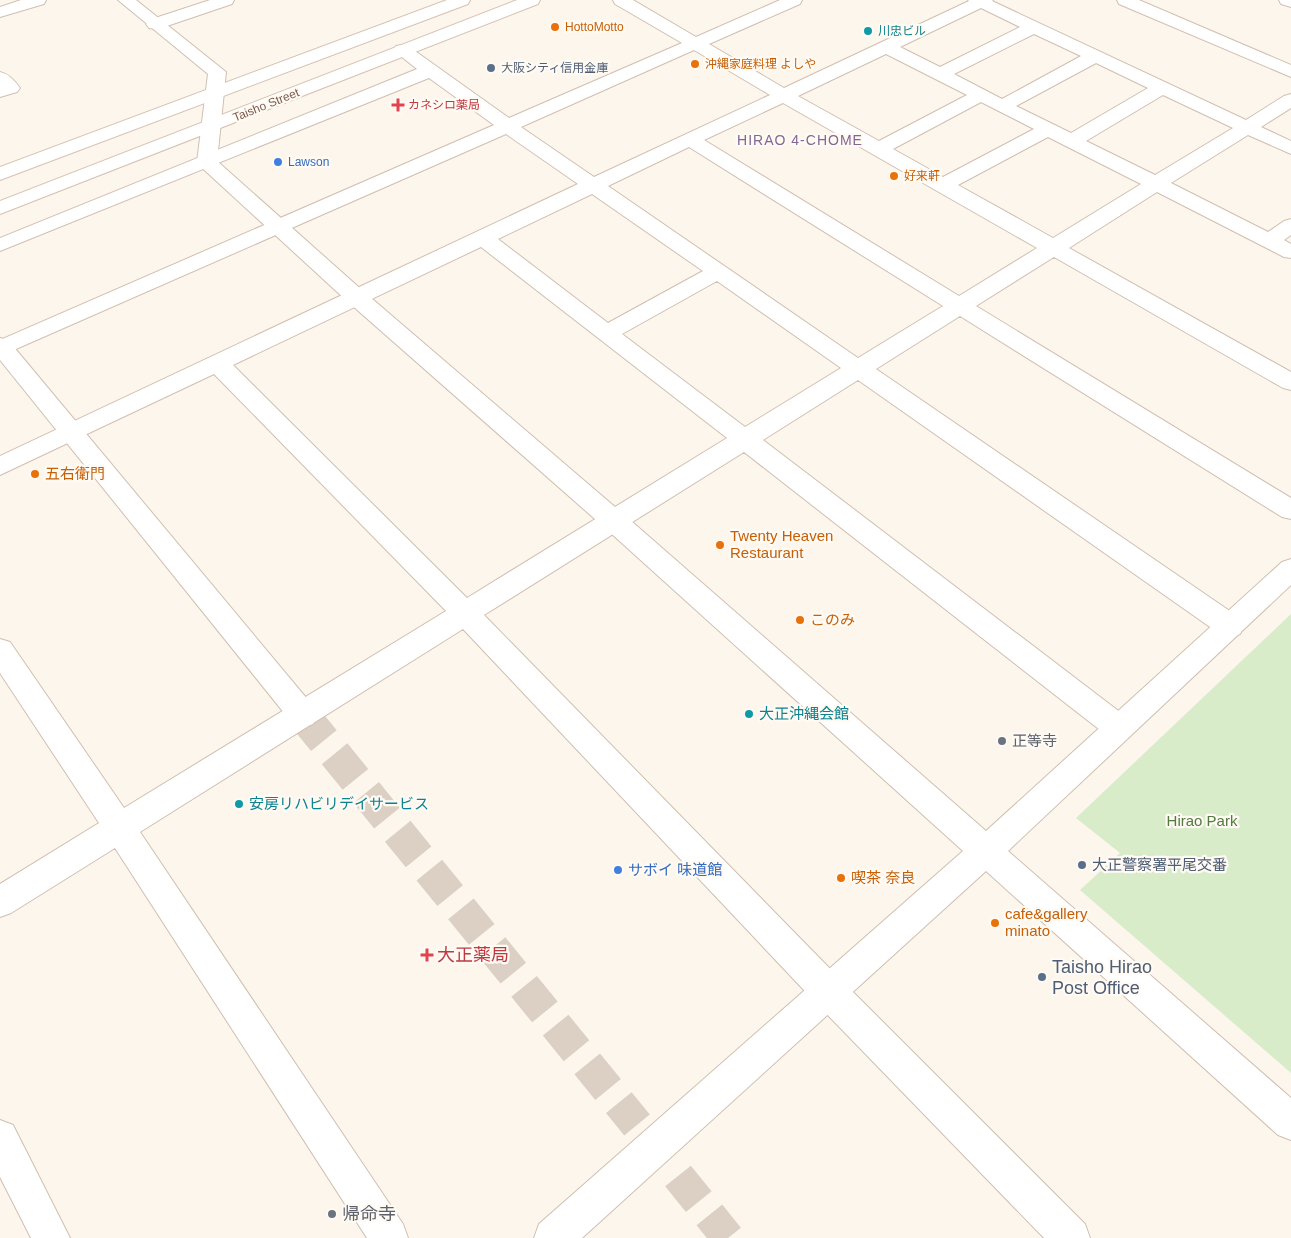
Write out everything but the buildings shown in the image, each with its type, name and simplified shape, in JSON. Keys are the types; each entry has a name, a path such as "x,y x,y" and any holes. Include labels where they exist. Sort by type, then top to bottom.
{"street":[{"path":"0,12 38,0"},
{"path":"126,0 217,72 207,162"},
{"path":"155,24 226,0"},
{"name":"Taisho Street","path":"0,174 462,0"},
{"name":"Taisho Street","path":"0,208 532,0"},
{"path":"621,0 783,96 1291,382"},
{"path":"303,715 1,347 794,0"},
{"path":"1125,0 1291,72"},
{"path":"1287,0 1291,2"},
{"path":"0,466 355,296 783,96 981,1 1291,148"},
{"path":"940,74 1034,27"},
{"path":"886,47 1291,252"},
{"path":"402,50 592,185 1230,626"},
{"path":"1002,106 1096,56"},
{"path":"0,245 429,71"},
{"path":"0,77 11,88 0,92"},
{"path":"1072,141 1163,87"},
{"path":"879,149 980,95"},
{"path":"0,902 1291,100"},
{"path":"943,185 1048,129"},
{"path":"689,139 1291,510"},
{"path":"207,162 355,296 613,520 1291,1122"},
{"path":"1269,241 1291,225"},
{"path":"482,237 1119,728"},
{"path":"606,333 718,272"},
{"path":"216,362 465,613 829,992 1071,1238"},
{"path":"553,1238 986,851 1291,569"},
{"path":"0,650 120,827 389,1238"},
{"path":"0,1138 51,1238"}],"green space":[{"name":"Hirao Park","path":"1291,614 1291,1073 1080,890 1120,853 1076,818"}],"tunnel":[{"path":"303,715 637,1125"},
{"path":"678,1176 728,1238"}],"place":[{"name":"HottoMotto","path":"555,27"},
{"name":"川忠ビル","path":"868,31"},
{"name":"沖縄家庭料理 よしや","path":"695,64"},
{"name":"大阪シティ信用金庫","path":"491,68"},
{"name":"カネシロ薬局","path":"398,105"},
{"name":"Lawson","path":"278,162"},
{"name":"好来軒","path":"894,176"},
{"name":"五右衛門","path":"35,474"},
{"name":"Twenty Heaven Restaurant","path":"720,545"},
{"name":"このみ","path":"800,620"},
{"name":"大正沖縄会館","path":"749,714"},
{"name":"正等寺","path":"1002,741"},
{"name":"安房リハビリデイサービス","path":"239,804"},
{"name":"大正警察署平尾交番","path":"1082,865"},
{"name":"サボイ 味道館","path":"618,870"},
{"name":"喫茶 奈良","path":"841,878"},
{"name":"cafe&gallery minato","path":"995,923"},
{"name":"大正薬局","path":"427,955"},
{"name":"Taisho Hirao Post Office","path":"1042,977"},
{"name":"帰命寺","path":"332,1214"}],"district":[{"name":"HIRAO 4-CHOME","path":"800,140"}]}
